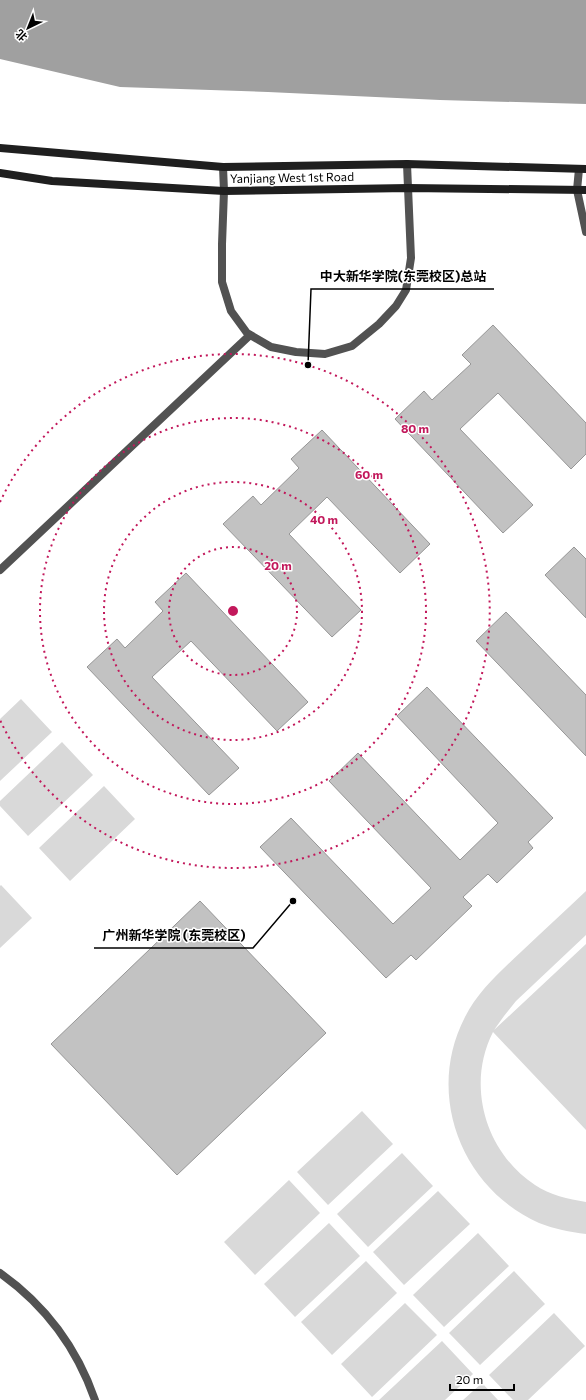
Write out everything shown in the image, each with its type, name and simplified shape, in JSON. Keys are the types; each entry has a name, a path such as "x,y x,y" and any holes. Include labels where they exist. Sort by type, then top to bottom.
{"street":[{"name":"Yanjiang West 1st Road","path":"0,148 103,158 153,160 223,167 407,164 582,169"},
{"path":"223,167 224,191 222,282 231,312 247,333 271,347 296,352 325,354 352,346 379,324 396,306 406,290 411,258 407,164"},
{"path":"582,169 577,190 586,232"},
{"name":"Yanjiang West 1st Road","path":"0,173 52,181 224,191 408,188 586,190"},
{"path":"0,570 250,335"},
{"path":"0,1273 43,1310 64,1336 79,1363 95,1400"}],"shaded area":[{"path":"0,0 586,0 586,104 440,100 120,87 0,59"},
{"path":"21,699 52,732 0,781 0,719"},
{"path":"62,742 93,775 28,836 0,806 0,801"},
{"path":"104,786 135,819 70,881 39,848"},
{"path":"1,885 32,918 0,948 0,886"},
{"path":"586,891 586,935 516,1001 494,1030 586,944 586,1130 493,1032 485,1052 481,1074 481,1095 485,1116 493,1136 504,1155 518,1171 535,1185 547,1191 559,1196 586,1202 586,1234 562,1230 539,1223 512,1207 489,1187 471,1163 458,1136 450,1107 449,1077 453,1047 465,1017 476,999 498,974"},
{"path":"362,1111 393,1144 328,1205 297,1172"},
{"path":"402,1153 433,1186 368,1247 337,1214"},
{"path":"289,1180 320,1213 255,1275 224,1242"},
{"path":"438,1191 470,1224 404,1285 373,1252"},
{"path":"329,1223 360,1256 295,1317 264,1284"},
{"path":"478,1233 509,1266 444,1327 413,1295"},
{"path":"366,1261 397,1293 332,1355 301,1322"},
{"path":"514,1271 545,1304 480,1365 449,1333"},
{"path":"405,1303 437,1335 372,1397 341,1364"},
{"path":"554,1313 585,1346 528,1400 513,1400 489,1375"},
{"path":"442,1341 473,1374 445,1400 379,1400"},
{"path":"482,1383 498,1400 463,1400"}],"building":[{"path":"493,325 586,423 586,454 571,469 498,393 460,429 533,505 503,533 395,419 424,391 432,400 471,364 462,355"},
{"path":"322,430 430,544 400,573 327,497 289,534 361,610 332,637 223,524 253,496 261,505 299,468 291,459"},
{"path":"574,547 586,559 586,618 545,575"},
{"path":"186,573 308,702 277,731 191,641 152,677 239,768 209,795 87,667 117,639 125,648 163,611 155,602"},
{"path":"506,612 586,695 586,756 476,641"},
{"path":"427,687 553,818 528,842 533,848 497,883 488,874 463,897 472,906 416,960 411,955 386,978 260,847 291,818 393,924 431,888 329,781 358,753 460,860 498,823 397,716"},
{"path":"200,901 326,1033 177,1175 51,1044"}],"place":[{"name":"中大新华学院(东莞校区)总站","path":"308,365"},
{"name":"广州新华学院 (东莞校区)","path":"293,901"}]}
